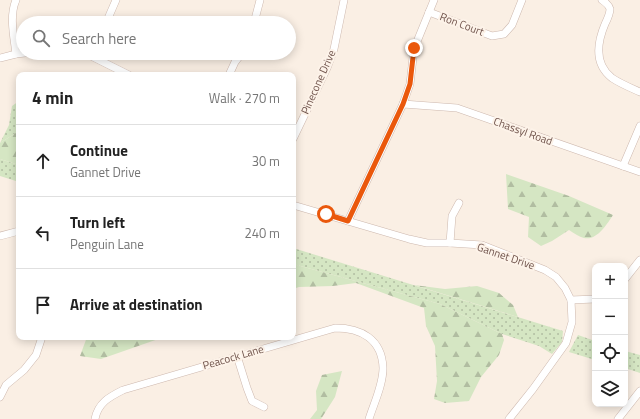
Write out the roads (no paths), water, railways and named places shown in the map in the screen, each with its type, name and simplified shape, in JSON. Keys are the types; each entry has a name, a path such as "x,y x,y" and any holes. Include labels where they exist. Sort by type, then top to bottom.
{"street":[{"path":"0,58 16,54 12,23 13,7 16,0"},
{"path":"109,16 116,0"},
{"path":"256,16 260,0"},
{"name":"Pinecone Drive","path":"296,132 334,49 344,0"},
{"path":"348,221 403,104 410,84 414,48 434,0"},
{"name":"Ron Court","path":"429,12 492,36 504,34 512,24 522,0"},
{"path":"602,0 608,5 610,12 600,38 598,52 600,60 603,67 612,78 640,92"},
{"path":"103,60 124,72"},
{"path":"230,72 237,60"},
{"name":"Chassyl Road","path":"403,104 458,108 640,172"},
{"path":"623,166 640,126"},
{"path":"450,242 452,216 458,203"},
{"name":"Gannet Drive","path":"296,206 427,243 450,242 482,245 545,270 556,277 565,288 571,300 572,322 566,343 509,419"},
{"path":"0,236 16,232"},
{"path":"628,275 640,260"},
{"path":"571,300 592,299"},
{"name":"Peacock Lane","path":"296,339 335,328 347,328 364,334 374,342 381,354 383,369 381,382 369,419"},
{"path":"0,397 6,385 24,370 36,355 41,340"},
{"name":"Peacock Lane","path":"95,419 96,412 107,398 123,390 293,340"},
{"path":"237,356 252,401 264,407"},
{"path":"618,419 640,391"}]}
